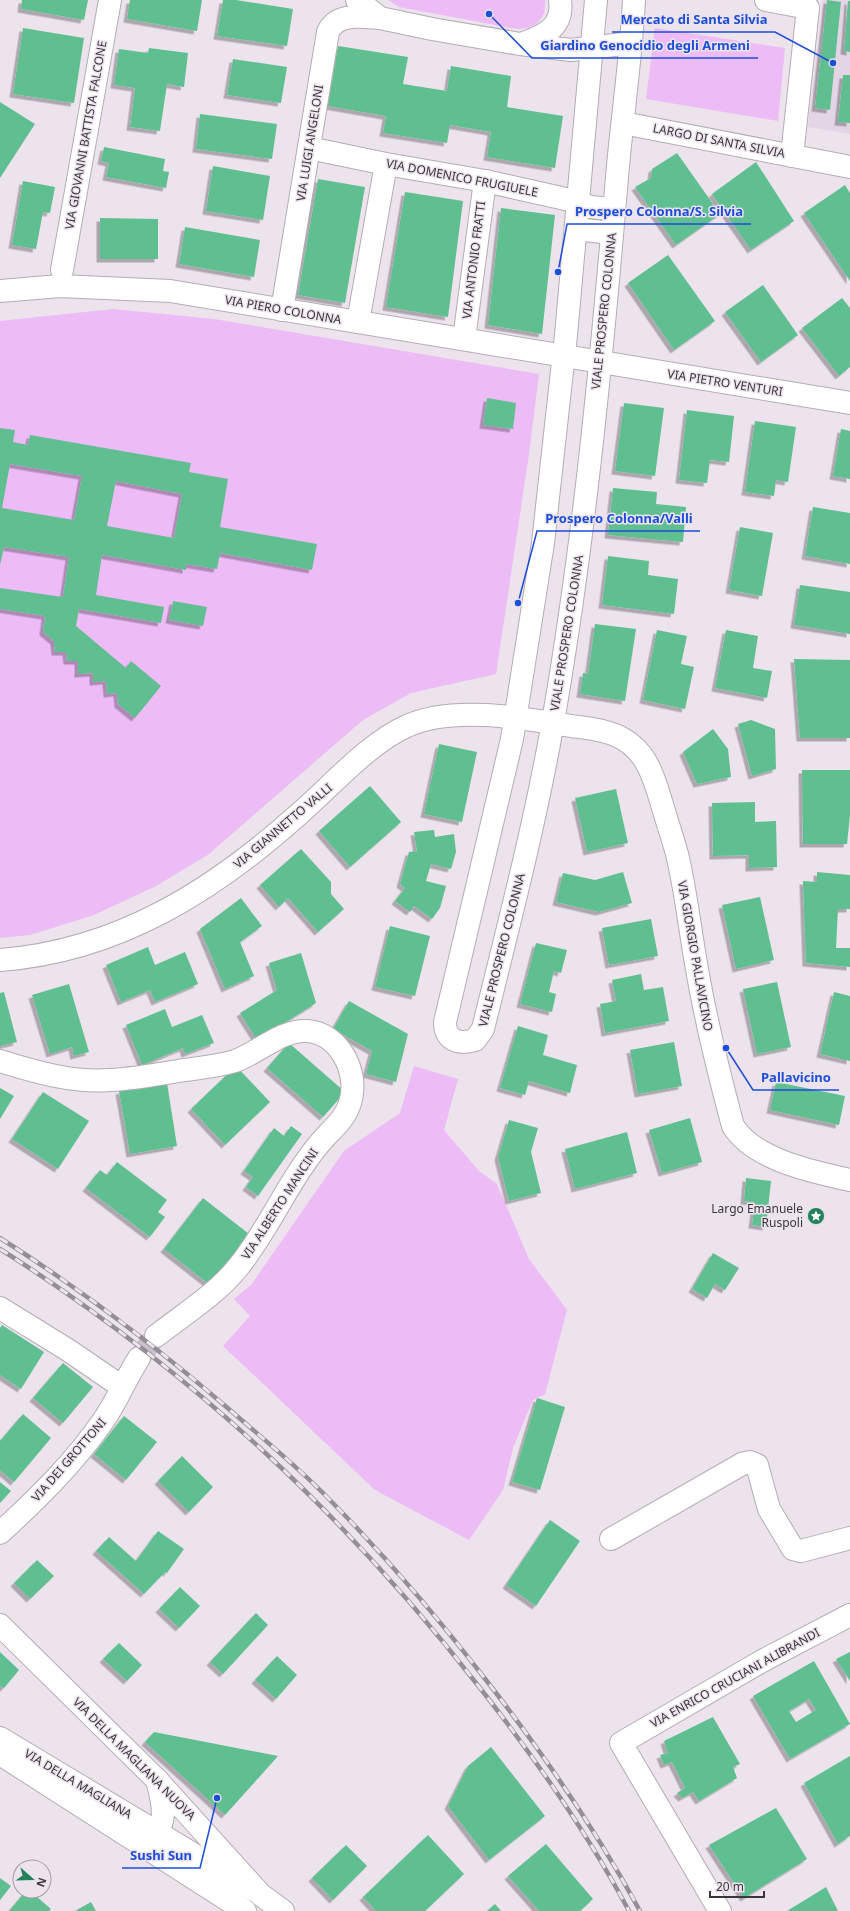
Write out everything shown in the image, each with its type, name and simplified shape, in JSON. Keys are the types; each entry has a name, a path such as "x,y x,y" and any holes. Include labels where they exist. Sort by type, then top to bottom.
{"street":[{"name":"VIA GIOVANNI BATTISTA FALCONE","path":"62,270 110,0"},
{"path":"357,0 376,9"},
{"path":"520,44 543,36 553,27 559,15 560,0"},
{"name":"VIALE PROSPERO COLONNA","path":"596,0 579,202 543,543 516,718 484,860 444,1022 447,1035 452,1040 461,1043 475,1040 483,1029 520,876 552,722 580,546 632,43 634,0"},
{"name":"LARGO DI SANTA SILVIA","path":"623,123 792,156 808,8 766,0"},
{"name":"VIA LUIGI ANGELONI","path":"282,310 327,38 330,27 334,22 376,9 520,44 571,50 592,48"},
{"path":"592,48 632,43"},
{"name":"VIA DOMENICO FRUGIUELE","path":"309,148 386,164 485,181 579,202 590,207 614,209"},
{"path":"792,156 850,167"},
{"path":"358,322 386,164"},
{"name":"VIA ANTONIO FRATTI","path":"464,339 485,181"},
{"path":"576,229 612,233"},
{"name":"VIA PIERO COLONNA","path":"0,290 60,286 149,290 213,297 563,357"},
{"name":"VIA PIETRO VENTURI","path":"563,357 850,404"},
{"name":"VIA GIANNETTO VALLI","path":"0,960 34,957 78,947 148,920 194,895 265,844 385,738 408,725 443,715 468,714 552,722"},
{"name":"VIA GIORGIO PALLAVICINO","path":"552,722 606,731 624,739 638,750 651,772 677,855 713,1054 733,1126 739,1136 747,1143 792,1165 850,1180"},
{"name":"VIA ALBERTO MANCINI","path":"0,1061 32,1071 74,1079 109,1080 134,1078 222,1064 252,1054 284,1036 306,1031 319,1034 328,1039 344,1056 351,1074 352,1091 344,1117 317,1146 304,1164 264,1230 239,1267 221,1286 156,1336"},
{"path":"1,1311 68,1350 122,1387"},
{"name":"VIA DEI GROTTONI","path":"0,1534 47,1487 85,1445 104,1420 139,1358"},
{"path":"611,1539 742,1464 750,1462 757,1465 769,1508 793,1549 801,1551 850,1538"},
{"name":"VIA ENRICO CRUCIANI ALIBRANDI","path":"720,1911 621,1743 762,1661 850,1615"},
{"name":"VIA DELLA MAGLIANA NUOVA","path":"0,1625 157,1780 261,1895 283,1911"},
{"name":"VIA DELLA MAGLIANA","path":"0,1738 261,1895"},
{"name":"VIA DELLA MAGLIANA","path":"0,1754 245,1911"},
{"path":"156,1831 162,1823 163,1815 157,1780"},
{"name":"VIA DELLA MAGLIANA","path":"130,1838 146,1836 156,1831"}],"shaded area":[{"path":"388,0 545,0 545,7 542,18 538,22 523,29 517,29 399,7"},
{"path":"823,0 850,0 850,134 808,127"},
{"path":"655,28 785,48 778,121 646,99"},
{"path":"113,309 214,319 539,374 529,454 496,674 411,693 363,720 209,854 156,886 94,915 30,935 0,938 0,321"},
{"path":"414,1066 458,1079 444,1130 479,1171 497,1184 529,1259 567,1310 545,1394 533,1400 513,1448 503,1490 469,1540 375,1490 223,1346 250,1316 234,1299 251,1285 344,1151 400,1113"}],"building":[{"path":"22,0 88,0 84,20 21,9"},
{"path":"130,0 202,0 197,31 127,19"},
{"path":"223,0 236,0 293,9 287,46 217,36"},
{"path":"827,0 841,2 830,110 815,108"},
{"path":"848,1 850,1 850,52 844,51"},
{"path":"23,28 84,38 74,103 13,94"},
{"path":"338,46 408,57 403,84 447,91 451,66 511,76 507,107 563,116 555,168 487,157 491,132 450,125 447,143 383,133 386,116 328,106"},
{"path":"149,48 188,53 184,87 167,84 160,131 130,127 135,88 114,85 119,49 148,53"},
{"path":"233,59 287,67 281,103 227,95"},
{"path":"843,75 850,75 850,123 838,122"},
{"path":"0,102 35,124 0,178"},
{"path":"200,114 277,124 272,159 196,149"},
{"path":"104,147 165,159 163,171 169,172 166,188 106,177 109,163 101,161"},
{"path":"677,153 720,214 676,245 635,187 651,178 652,169"},
{"path":"756,162 794,221 751,250 712,194"},
{"path":"213,166 270,176 263,220 206,211"},
{"path":"318,179 365,187 345,303 298,295"},
{"path":"23,181 55,187 50,213 43,212 36,249 12,245"},
{"path":"845,185 850,193 850,281 804,213"},
{"path":"405,192 463,201 448,317 386,307"},
{"path":"501,208 555,215 542,334 488,325"},
{"path":"100,218 158,219 158,259 100,259"},
{"path":"185,227 260,240 254,277 179,264"},
{"path":"668,255 715,321 674,350 628,283"},
{"path":"763,285 798,335 761,362 725,312"},
{"path":"842,298 850,308 850,367 839,376 802,328"},
{"path":"487,398 516,403 513,429 483,425"},
{"path":"624,403 664,408 655,476 615,471"},
{"path":"687,410 734,416 729,462 710,460 707,483 679,480"},
{"path":"755,421 796,427 788,482 776,480 774,496 745,492"},
{"path":"0,428 15,430 13,442 28,445 30,435 191,463 189,472 228,479 220,527 317,544 312,570 220,553 217,569 186,564 186,570 102,555 96,595 164,607 161,623 79,609 76,626 126,668 131,661 161,686 135,718 118,704 117,693 107,694 106,681 93,682 93,673 78,674 78,661 67,661 66,652 55,652 54,641 43,632 45,616 0,609 0,588 63,597 69,557 4,547 0,565","holes":["10,464 82,476 74,520 2,508","116,481 182,494 174,538 107,526"]},
{"path":"841,429 850,431 850,479 833,476"},
{"path":"613,488 657,492 656,504 686,507 683,542 608,535"},
{"path":"813,507 850,513 850,564 805,556"},
{"path":"740,527 773,533 762,596 729,590"},
{"path":"608,556 649,561 648,575 678,579 674,614 602,605"},
{"path":"800,585 850,592 850,634 794,625"},
{"path":"173,601 207,607 203,626 169,620"},
{"path":"595,624 636,629 625,701 580,694 583,673 588,674"},
{"path":"657,630 687,636 681,664 694,667 685,709 643,700"},
{"path":"726,630 758,636 753,668 772,671 767,698 715,688"},
{"path":"794,659 850,660 850,738 800,738"},
{"path":"751,720 775,729 776,769 752,776 738,724"},
{"path":"713,729 728,749 731,777 697,784 683,752"},
{"path":"439,744 477,752 462,822 424,814"},
{"path":"802,770 850,770 850,815 847,844 803,844"},
{"path":"370,786 401,822 350,867 319,831"},
{"path":"616,789 628,843 587,852 575,798"},
{"path":"755,802 755,822 776,821 777,867 749,868 749,855 713,856 712,803"},
{"path":"434,830 435,837 454,834 456,852 451,869 431,864 426,881 446,886 440,908 432,919 414,906 410,912 395,901 405,888 400,884 409,852 417,851 414,832"},
{"path":"301,849 331,882 331,894 344,909 318,932 288,898 279,907 260,885"},
{"path":"623,872 632,903 599,912 556,902 563,873 595,880"},
{"path":"817,872 850,875 850,909 838,909 836,948 850,948 850,967 806,963 803,881 817,882"},
{"path":"760,897 774,960 736,969 722,905"},
{"path":"241,898 262,926 240,942 254,976 225,989 200,929"},
{"path":"651,919 658,956 609,965 602,928"},
{"path":"390,926 430,936 415,996 375,987"},
{"path":"536,943 567,950 561,973 554,971 549,992 556,994 552,1012 520,1004"},
{"path":"148,947 155,965 185,952 198,984 155,1002 150,990 121,1002 106,965"},
{"path":"301,953 316,1003 257,1040 240,1013 277,990 269,963"},
{"path":"641,974 644,990 663,987 669,1021 605,1033 600,1004 616,1001 612,980"},
{"path":"777,982 791,1047 757,1054 743,989"},
{"path":"69,984 89,1052 74,1056 72,1047 50,1054 32,995"},
{"path":"4,992 17,1042 0,1046 0,993"},
{"path":"834,992 850,996 850,1061 820,1054"},
{"path":"349,1001 408,1034 396,1082 366,1074 372,1051 333,1029"},
{"path":"165,1009 172,1027 202,1015 214,1043 185,1054 183,1048 142,1065 126,1025"},
{"path":"518,1026 548,1035 543,1055 577,1065 570,1093 529,1081 525,1095 500,1088"},
{"path":"674,1042 682,1086 638,1094 630,1050"},
{"path":"289,1043 345,1092 323,1117 267,1068"},
{"path":"236,1066 270,1102 225,1145 191,1109"},
{"path":"776,1082 845,1096 839,1125 770,1110"},
{"path":"167,1083 177,1146 130,1154 119,1091"},
{"path":"0,1088 14,1096 0,1119"},
{"path":"43,1092 89,1121 58,1169 12,1139"},
{"path":"690,1118 702,1162 662,1173 649,1130"},
{"path":"509,1120 538,1128 531,1152 541,1193 509,1201 498,1157"},
{"path":"291,1126 302,1134 258,1196 246,1187 253,1177 244,1171 274,1128 284,1136"},
{"path":"627,1132 637,1173 575,1189 565,1149"},
{"path":"117,1162 167,1200 158,1212 165,1217 150,1237 86,1188 100,1170 107,1175"},
{"path":"746,1178 771,1181 766,1227 752,1225 755,1202 744,1201"},
{"path":"203,1198 249,1234 210,1285 164,1249"},
{"path":"713,1253 739,1268 725,1290 715,1284 707,1298 692,1289"},
{"path":"2,1325 44,1352 21,1389 0,1375 0,1328"},
{"path":"63,1363 93,1387 63,1423 33,1398"},
{"path":"537,1398 565,1407 540,1490 512,1482"},
{"path":"23,1414 51,1438 14,1482 0,1470 0,1441"},
{"path":"124,1416 157,1442 126,1480 94,1454"},
{"path":"182,1456 213,1487 189,1512 158,1481"},
{"path":"0,1482 11,1491 0,1503"},
{"path":"550,1520 580,1541 536,1606 506,1585"},
{"path":"158,1531 184,1549 167,1573 165,1572 144,1594 96,1551 109,1537 136,1561"},
{"path":"37,1560 54,1576 30,1599 14,1583"},
{"path":"180,1587 200,1606 179,1628 159,1609"},
{"path":"256,1613 268,1625 223,1674 210,1662"},
{"path":"119,1643 142,1665 127,1681 103,1659"},
{"path":"0,1652 19,1670 4,1688 0,1686"},
{"path":"850,1652 850,1681 836,1659"},
{"path":"277,1656 297,1675 276,1699 255,1680"},
{"path":"814,1661 850,1724 790,1759 753,1696","holes":["809,1699 816,1710 796,1722 789,1711"]},
{"path":"713,1717 740,1764 733,1767 737,1778 699,1801 693,1792 682,1798 677,1793 685,1788 672,1762 664,1765 660,1755 668,1753 664,1741"},
{"path":"154,1732 278,1756 225,1815 145,1742"},
{"path":"491,1747 545,1816 489,1860 448,1806 468,1766"},
{"path":"850,1756 850,1836 838,1844 804,1783"},
{"path":"776,1808 807,1859 744,1898 709,1845"},
{"path":"428,1835 464,1874 425,1911 376,1911 363,1897"},
{"path":"546,1844 593,1899 580,1911 539,1911 508,1876"},
{"path":"346,1845 367,1866 333,1900 312,1878"},
{"path":"0,1878 11,1886 0,1900"},
{"path":"826,1887 838,1911 787,1911"},
{"path":"19,1899 39,1899 51,1909 49,1911 9,1911"},
{"path":"91,1902 96,1911 75,1911"},
{"path":"495,1904 501,1911 487,1911"}],"tunnel":[{"path":"139,1358 156,1336"}],"railway":[{"path":"0,1238 90,1299 175,1364 288,1460 344,1514 386,1560 467,1655 528,1736 568,1792 640,1911"},
{"path":"0,1249 69,1295 135,1343 199,1394 260,1448 318,1503 374,1562 428,1624 521,1741 578,1824 629,1911"}],"place":[{"name":"Giardino Genocidio degli Armeni","path":"489,14"},
{"name":"Mercato di Santa Silvia","path":"833,63"},
{"name":"Prospero Colonna/S. Silvia","path":"558,272"},
{"name":"Prospero Colonna/Valli","path":"518,603"},
{"name":"Pallavicino","path":"726,1048"},
{"name":"Largo Emanuele Ruspoli","path":"816,1216"},
{"name":"Sushi Sun","path":"217,1798"}]}
